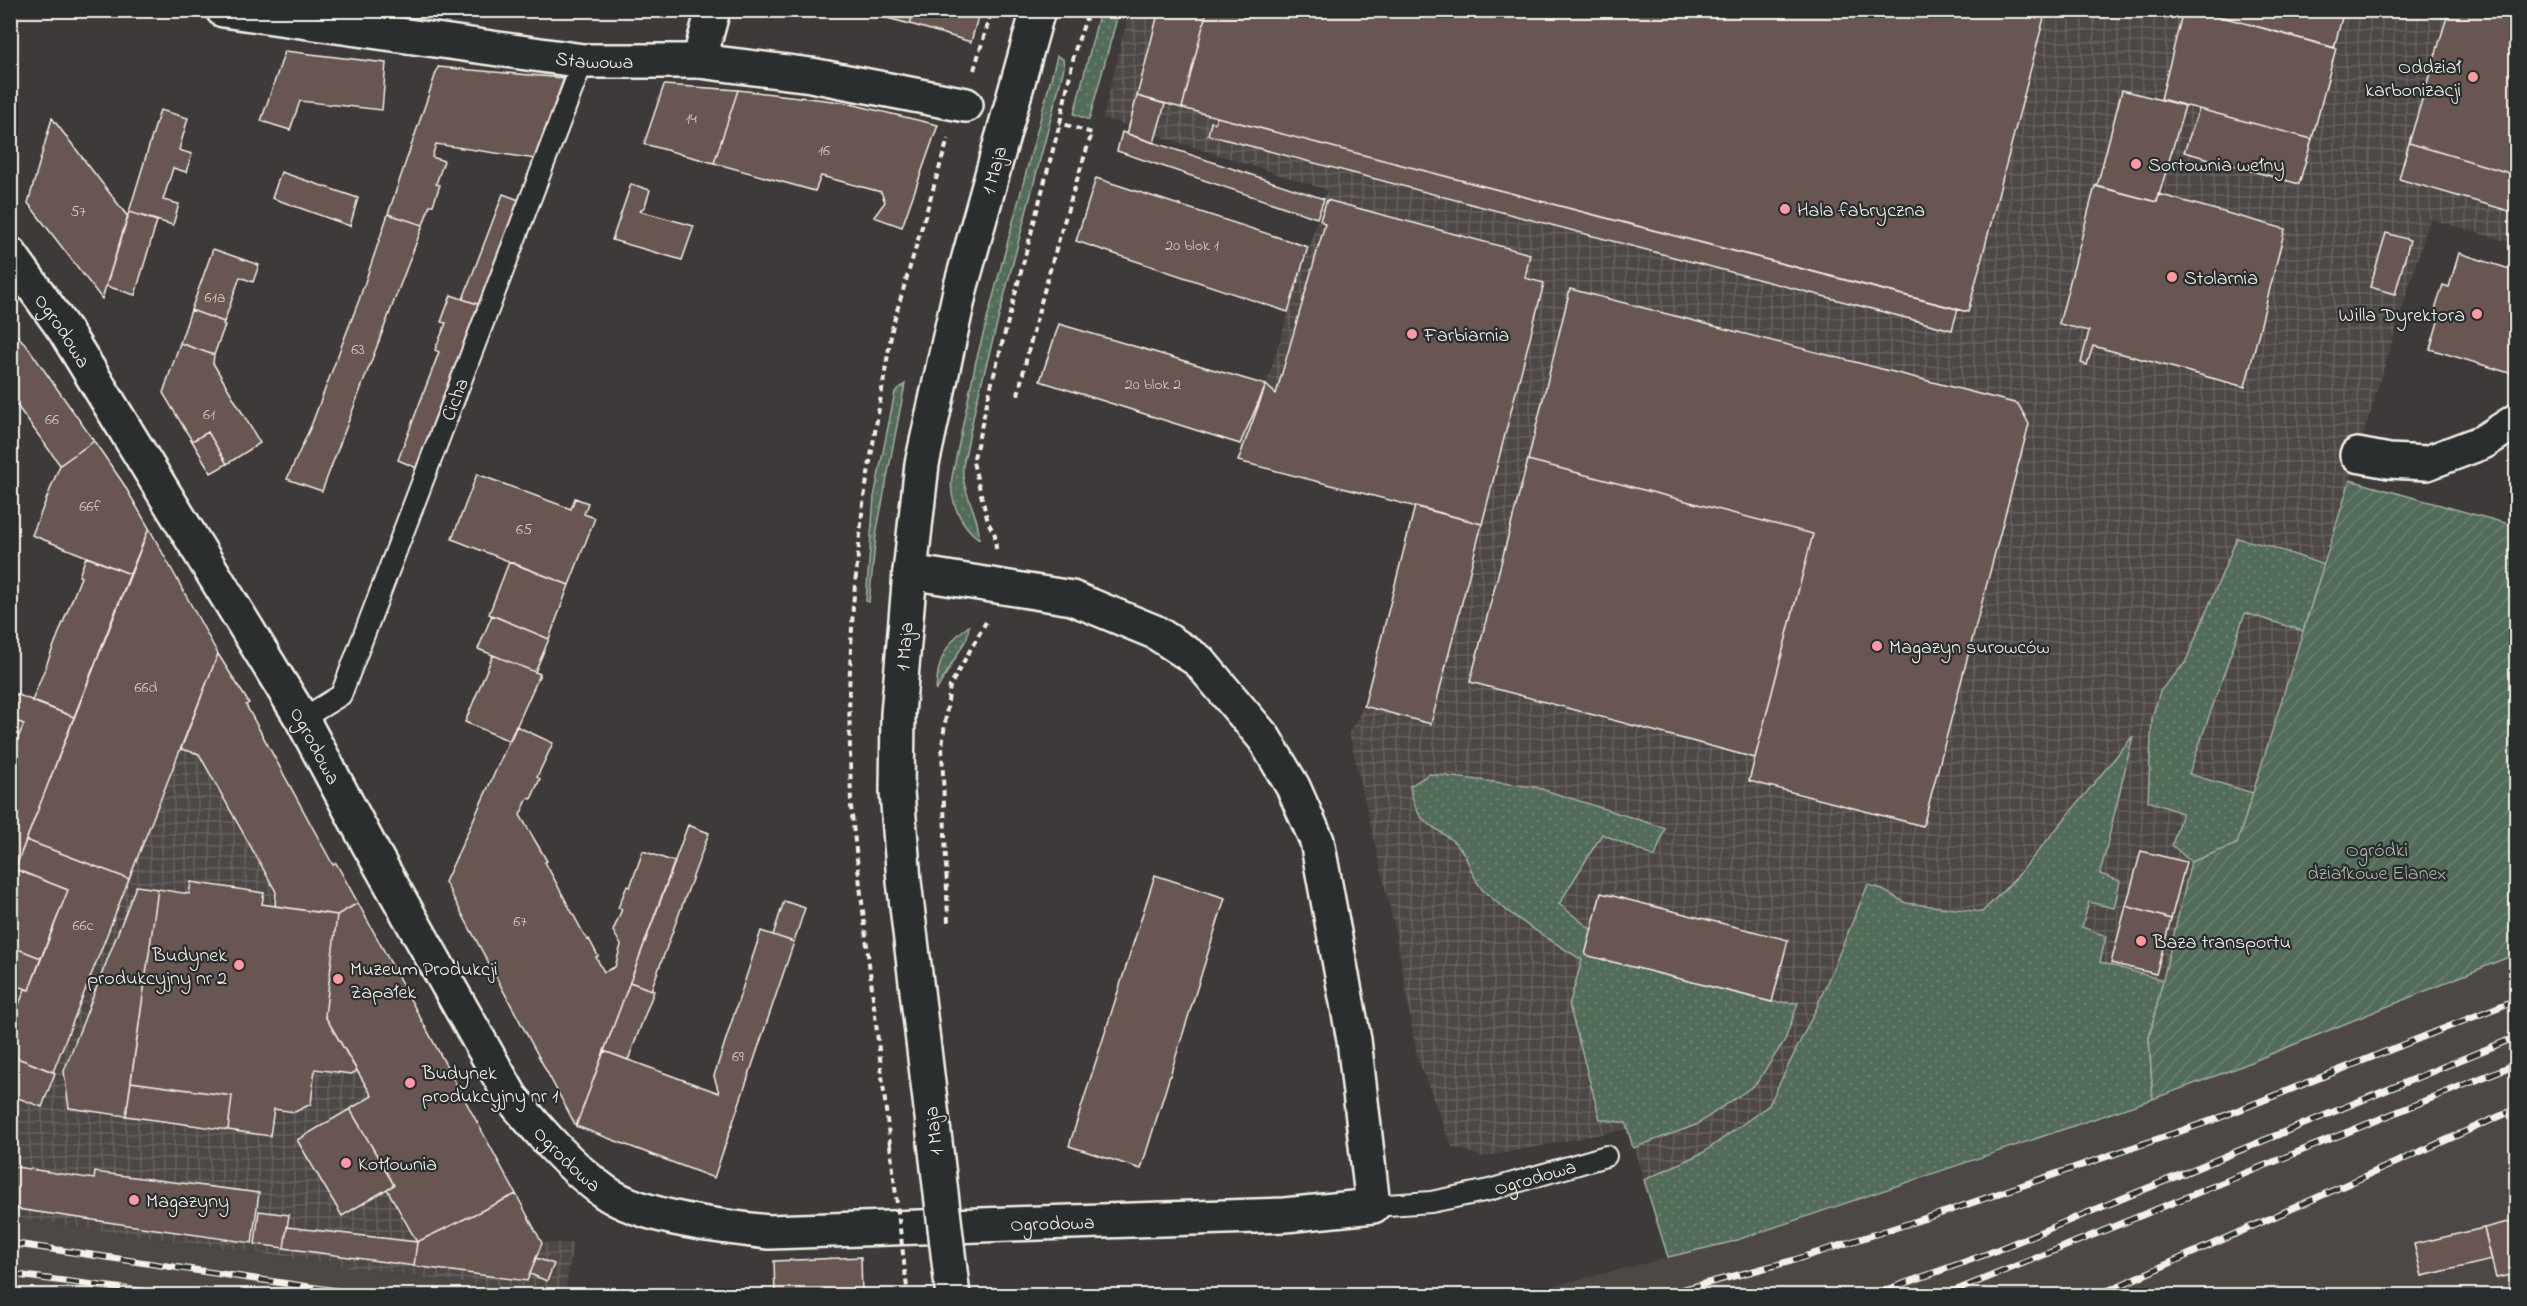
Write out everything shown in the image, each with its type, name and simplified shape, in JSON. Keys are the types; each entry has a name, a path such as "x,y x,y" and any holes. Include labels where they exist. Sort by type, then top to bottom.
{"street":[{"name":"Stawowa","path":"223,10 583,61 699,61 811,75 966,105"},
{"path":"699,61 713,10"},
{"name":"1 Maja","path":"953,1296 904,880 897,792 898,714 922,464 961,286 1038,10"},
{"name":"Ogrodowa","path":"10,254 65,331 302,719 369,845 511,1097 537,1129 606,1192 630,1205 713,1227 769,1232 1285,1215 1373,1206"},
{"path":"2357,454 2389,461 2427,464 2482,442 2517,421"},
{"path":"910,572 1072,598 1155,632 1199,661 1264,738 1293,787 1317,841 1354,1040 1373,1206"}],"lane":[{"name":"Cicha","path":"302,719 341,695 583,61"},
{"name":"Ogrodowa","path":"1373,1206 1431,1202 1490,1190 1606,1156"}],"path":[{"path":"949,932 942,746 950,686 986,626 994,585 997,552 995,535 988,522 973,462 1060,123 1075,50 1089,10"},
{"path":"1018,395 1063,221 1092,133 1060,123"},
{"path":"890,1145 908,1296"}],"shaded area":[{"path":"1129,11 2516,11 2516,244 2430,219 2237,844 2149,1038 2153,1099 1731,1242 1668,1257 1628,1129 1483,1157 1452,1147 1417,1057 1396,934 1349,733 1364,706 1415,506 1238,461 1243,439 1266,385 1327,190 1103,118"},
{"path":"218,654 249,703 246,706 333,865 336,863 376,934 542,1243 573,1243 565,1295 542,1295 11,1217 11,1055 53,1072"},
{"path":"2516,954 2516,1295 1512,1296 1731,1242 2131,1108 2234,1069"},
{"path":"11,1217 512,1291 511,1296 11,1296"}],"green space":[{"path":"1100,11 1119,11 1089,120 1074,114"},
{"path":"1057,56 1063,59 1064,68 976,404 963,466 964,484 976,520 979,539 966,527 957,511 952,494 952,477 976,361"},
{"path":"905,384 876,535 869,602 866,601 874,497 895,392"},
{"name":"Ogródki działkowe Elanex","path":"2350,480 2516,526 2516,954 2234,1069 2153,1099 2149,1038 2191,862 2237,844"},
{"path":"2237,538 2269,546 2324,565 2303,631 2245,613 2189,774 2253,793 2237,844 2191,862 2172,845 2182,813 2148,801 2152,718 2160,691 2185,663"},
{"path":"969,626 967,638 936,691 938,671 948,646"},
{"path":"2133,736 2100,874 2120,881 2114,908 2089,902 2082,927 2106,936 2100,962 2163,980 2149,1038 2153,1099 1731,1242 1668,1257 1644,1180 1704,1152 1769,1105 1816,1009 1868,885 1879,888 1906,903 1982,912 2016,878"},
{"path":"1429,774 1535,787 1665,828 1655,857 1602,834 1559,904 1592,930 1586,955 1772,1002 1798,1003 1785,1040 1756,1084 1696,1125 1633,1148 1626,1123 1600,1119 1569,1005 1582,960 1531,928 1495,901 1480,886 1464,854 1456,844 1420,816 1410,786"}],"building":[{"path":"857,10 914,10 910,24"},
{"path":"914,10 980,10 971,42 910,24"},
{"path":"1159,10 1207,10 1182,108 1137,96"},
{"name":"Hala fabryczna","path":"1207,10 2046,10 1968,312 1182,108"},
{"path":"2183,10 2197,10 2336,48 2312,139 2161,99"},
{"path":"2197,10 2344,10 2334,48"},
{"name":"Oddział karbonizacji","path":"2449,10 2516,10 2516,175 2409,143"},
{"path":"285,51 386,63 382,110 300,101 290,130 261,121"},
{"path":"438,67 564,78 535,159 436,144 432,157 444,161 436,184 440,185 423,225 388,214"},
{"path":"664,85 738,90 714,163 644,144"},
{"path":"738,90 842,102 938,125 902,227 874,217 885,202 881,192 821,176 815,191 714,163"},
{"name":"Sortownia wełny","path":"2122,90 2185,106 2157,202 2097,186"},
{"path":"1137,96 1165,104 1154,143 1127,134"},
{"path":"2199,109 2312,139 2299,184 2184,152"},
{"path":"160,110 188,118 179,150 192,154 186,172 173,168 163,200 179,204 173,225 129,212"},
{"path":"1217,117 1958,309 1952,330 1208,135 1211,122 1215,123"},
{"path":"52,118 128,217 102,299 28,203"},
{"path":"1122,132 1324,199 1317,218 1117,151"},
{"path":"2409,143 2516,175 2516,213 2399,179"},
{"path":"281,172 358,198 350,226 272,198"},
{"path":"1096,178 1308,247 1288,312 1076,241"},
{"path":"631,184 650,190 645,206 640,211 694,226 682,260 612,240"},
{"name":"Stolarnia","path":"2095,186 2157,202 2158,194 2285,229 2245,387 2093,346 2087,365 2081,363 2089,331 2059,324"},
{"path":"503,194 519,200 480,305 463,299"},
{"name":"Farbiarnia","path":"1327,200 1530,254 1525,278 1544,283 1482,524 1238,461 1266,385 1276,394 1325,224 1320,220"},
{"path":"129,212 157,221 135,295 106,286"},
{"path":"388,214 423,225 322,491 287,479 311,426 359,300"},
{"path":"2386,233 2410,240 2395,294 2370,287"},
{"path":"213,249 259,265 253,282 240,277 224,322 191,310"},
{"name":"Willa Dyrektora","path":"2459,253 2516,271 2516,375 2430,349 2440,315 2434,313 2443,285 2449,287"},
{"name":"Magazyn surowców","path":"1570,289 2018,404 2029,424 1923,826 1749,781 1813,534 1528,460"},
{"path":"451,295 480,305 417,468 398,460 439,352 435,350 446,323 441,322"},
{"path":"191,310 224,322 225,325 214,355 180,343"},
{"path":"1059,324 1266,385 1240,444 1040,381"},
{"path":"15,333 27,346 94,441 60,465 10,396 10,336"},
{"path":"180,343 214,355 213,363 260,443 227,464 208,432 192,441 163,393"},
{"path":"208,432 227,464 211,473 192,441"},
{"path":"94,441 123,483 149,528 130,574 32,535 60,465"},
{"path":"1528,460 1813,534 1755,758 1470,682"},
{"path":"477,474 571,509 575,498 588,503 584,514 595,518 569,585 452,539"},
{"path":"1415,506 1482,524 1431,724 1364,706"},
{"path":"149,528 218,654 129,879 26,840"},
{"path":"86,557 130,574 74,717 32,701 81,577 79,576"},
{"path":"509,562 569,585 549,639 489,614"},
{"path":"492,615 549,639 535,672 478,649"},
{"path":"218,654 249,703 246,705 333,865 336,863 358,903 337,915 275,906 276,892 199,754 181,749"},
{"path":"493,655 540,674 510,741 465,722"},
{"path":"10,692 16,694 10,707"},
{"path":"16,694 74,717 15,869 68,890 41,958 10,946 10,757 24,724 10,719 10,707"},
{"path":"10,719 24,724 10,757"},
{"path":"516,726 553,743 537,777 540,779 531,799 528,798 520,815 547,861 545,862 587,940 589,939 604,972 615,967 621,945 613,931 622,909 618,908 627,886 630,887 643,851 675,862 576,1126 445,882"},
{"path":"688,825 709,833 651,990 630,982"},
{"path":"26,840 129,879 53,1072 10,1055 10,1027 25,989 29,990 68,890 15,869"},
{"path":"2141,851 2186,862 2171,919 2126,906"},
{"path":"1155,875 1225,898 1141,1169 1069,1146"},
{"name":"Budynek produkcyjny nr 2","path":"191,882 264,893 262,904 337,915 325,1016 357,1071 351,1074 315,1069 311,1104 295,1112 274,1109 270,1136 228,1130 232,1096 131,1082 158,889 189,894"},
{"path":"136,886 158,889 126,1116 69,1108 64,1071"},
{"path":"1601,893 1788,940 1772,1002 1585,955"},
{"path":"784,901 805,908 794,942 773,935"},
{"name":"Budynek produkcyjny nr 1","path":"358,903 516,1194 417,1242 387,1189 394,1185 350,1109 372,1096 325,1016 337,915"},
{"name":"Baza transportu","path":"2126,906 2171,919 2156,974 2111,963"},
{"path":"761,931 794,942 714,1178 576,1126 604,1051 719,1093 714,1076"},
{"path":"10,946 41,958 29,990 10,983"},
{"path":"630,982 654,991 628,1060 604,1051"},
{"path":"10,1055 55,1073 42,1107 10,1095"},
{"path":"131,1082 232,1096 228,1130 126,1116"},
{"name":"Kotłownia","path":"350,1109 394,1185 342,1216 297,1140"},
{"name":"Magazyny","path":"10,1166 94,1179 95,1172 259,1193 252,1243 10,1208"},
{"path":"516,1194 542,1243 527,1281 414,1266 417,1242"},
{"path":"259,1211 289,1215 284,1248 255,1244"},
{"path":"2516,1220 2516,1274 2496,1278 2484,1228"},
{"path":"287,1227 417,1242 414,1266 284,1248"},
{"path":"2484,1228 2492,1260 2422,1276 2414,1244"},
{"path":"861,1257 862,1296 775,1296 774,1261"},
{"path":"536,1258 554,1264 547,1281 530,1274"}],"railway":[{"path":"1658,1296 1791,1261 1948,1211 2216,1119 2516,1000"},
{"path":"1869,1296 1987,1254 2516,1037"},
{"path":"1942,1296 2516,1064"},
{"path":"2096,1296 2516,1109"},
{"path":"10,1243 371,1296"},
{"path":"10,1274 179,1296"}],"place":[{"name":"Oddział karbonizacji","path":"2473,77"},
{"name":"Sortownia wełny","path":"2136,164"},
{"name":"Hala fabryczna","path":"1785,209"},
{"name":"Stolarnia","path":"2172,277"},
{"name":"Willa Dyrektora","path":"2477,314"},
{"name":"Farbiarnia","path":"1412,334"},
{"name":"Magazyn surowców","path":"1877,646"},
{"name":"Baza transportu","path":"2141,941"},
{"name":"Budynek produkcyjny nr 2","path":"239,965"},
{"name":"Muzeum Produkcji Zapałek","path":"338,979"},
{"name":"Budynek produkcyjny nr 1","path":"410,1083"},
{"name":"Kotłownia","path":"346,1163"},
{"name":"Magazyny","path":"134,1200"}]}
